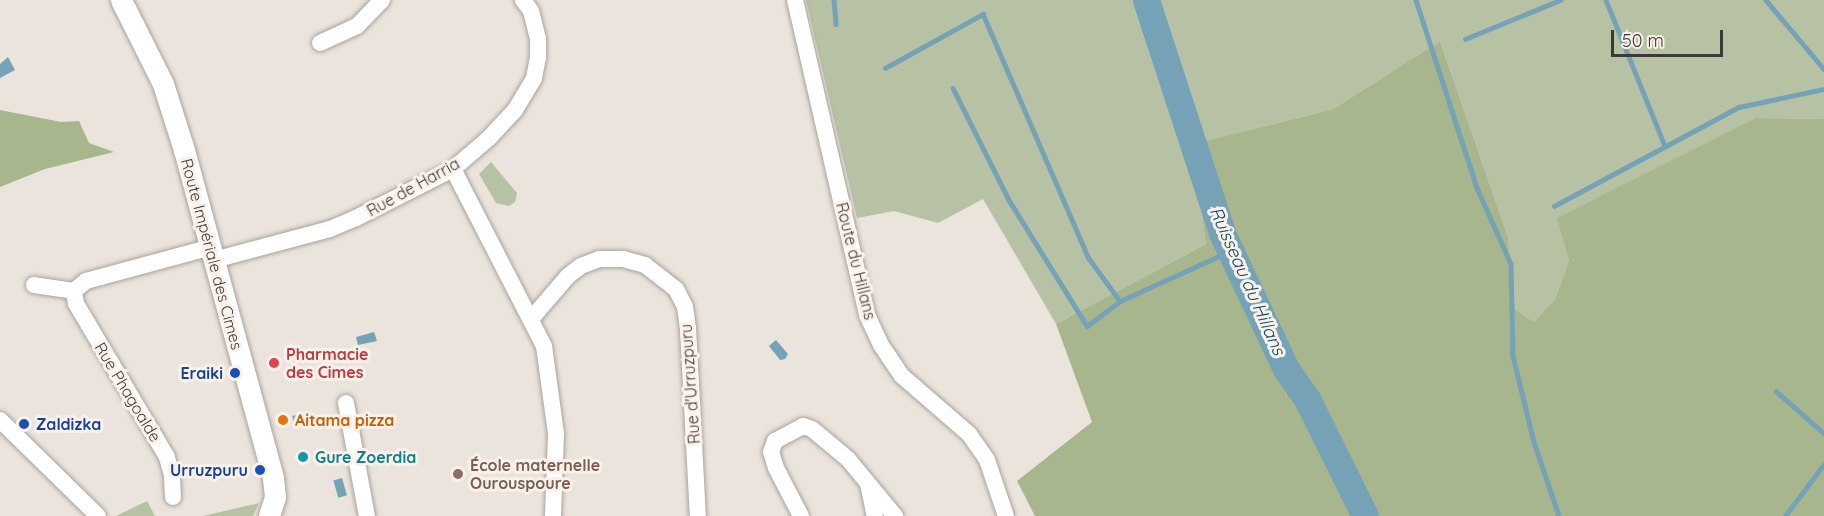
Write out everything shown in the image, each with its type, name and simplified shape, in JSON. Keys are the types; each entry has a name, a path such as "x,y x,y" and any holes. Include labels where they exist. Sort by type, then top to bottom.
{"main road":[{"name":"Route Impériale des Cimes","path":"121,0 163,84 212,253 273,478 275,496 268,516"}],"street":[{"path":"320,43 357,26 382,0"},
{"name":"Rue de Harria","path":"212,253 330,229 453,169 489,138 515,110 534,78 538,58 538,39 531,11 523,0"},
{"name":"Route du Hillans","path":"795,0 867,315 881,345 902,376 969,434 987,460 1006,516"},
{"path":"453,169 544,346 555,419 556,462 553,516"},
{"path":"34,285 74,291 86,281 212,253"},
{"name":"Rue d'Urruzpuru","path":"531,319 568,276 581,266 599,260 623,259 645,265 676,289 685,307 688,328 698,516"},
{"name":"Rue Phagoalde","path":"74,291 76,304 167,457 172,475 174,497"},
{"path":"346,403 367,516"},
{"path":"0,420 98,516"},
{"path":"801,516 776,468 771,452 775,441 792,429 803,426 812,429 867,480 895,516"},
{"path":"867,480 875,516"}],"green space":[{"path":"806,0 1824,0 1824,119 1755,118 1558,218 1569,260 1555,299 1534,322 1515,309 1508,237 1440,41 1333,109 1192,144 1206,244 1056,324 983,199 938,223 894,211 857,218"},
{"path":"1440,41 1508,237 1515,309 1534,322 1555,299 1569,260 1557,218 1755,118 1824,119 1824,516 1035,516 1017,481 1092,422 1056,324 1206,244 1192,144 1333,109"},
{"path":"0,110 61,122 79,121 89,143 114,152 45,169 0,187"},
{"path":"491,162 517,193 515,202 509,206 496,203 479,174"},
{"path":"147,501 155,516 116,516"},
{"path":"259,503 253,516 203,516"}],"water":[{"path":"8,57 15,70 0,78 0,64"},
{"path":"374,332 377,341 358,345 356,337"},
{"path":"776,340 788,354 785,359 780,360 769,346"},
{"path":"310,412 312,421 294,425 292,416"},
{"path":"342,478 347,495 338,498 333,480"}],"waterway":[{"path":"834,0 836,24"},
{"name":"Ruisseau du Hillans","path":"1146,0 1222,233 1286,369 1308,401 1365,516"},
{"path":"1416,0 1477,188 1511,264 1513,356 1534,442 1559,516"},
{"path":"1465,39 1560,0"},
{"path":"1606,0 1665,146"},
{"path":"1766,0 1824,69"},
{"path":"885,68 983,14 1088,257 1120,301"},
{"path":"953,88 1009,200 1087,326 1120,301 1230,251"},
{"path":"1554,206 1739,107 1824,89"},
{"path":"1776,391 1824,433"},
{"path":"1785,516 1824,464"}],"place":[{"name":"Pharmacie des Cimes","path":"274,363"},
{"name":"Eraiki","path":"235,373"},
{"name":"Aitama pizza","path":"283,420"},
{"name":"Zaldizka","path":"24,424"},
{"name":"Gure Zoerdia","path":"303,457"},
{"name":"Urruzpuru","path":"260,470"},
{"name":"École maternelle Ourouspoure","path":"458,474"}]}
